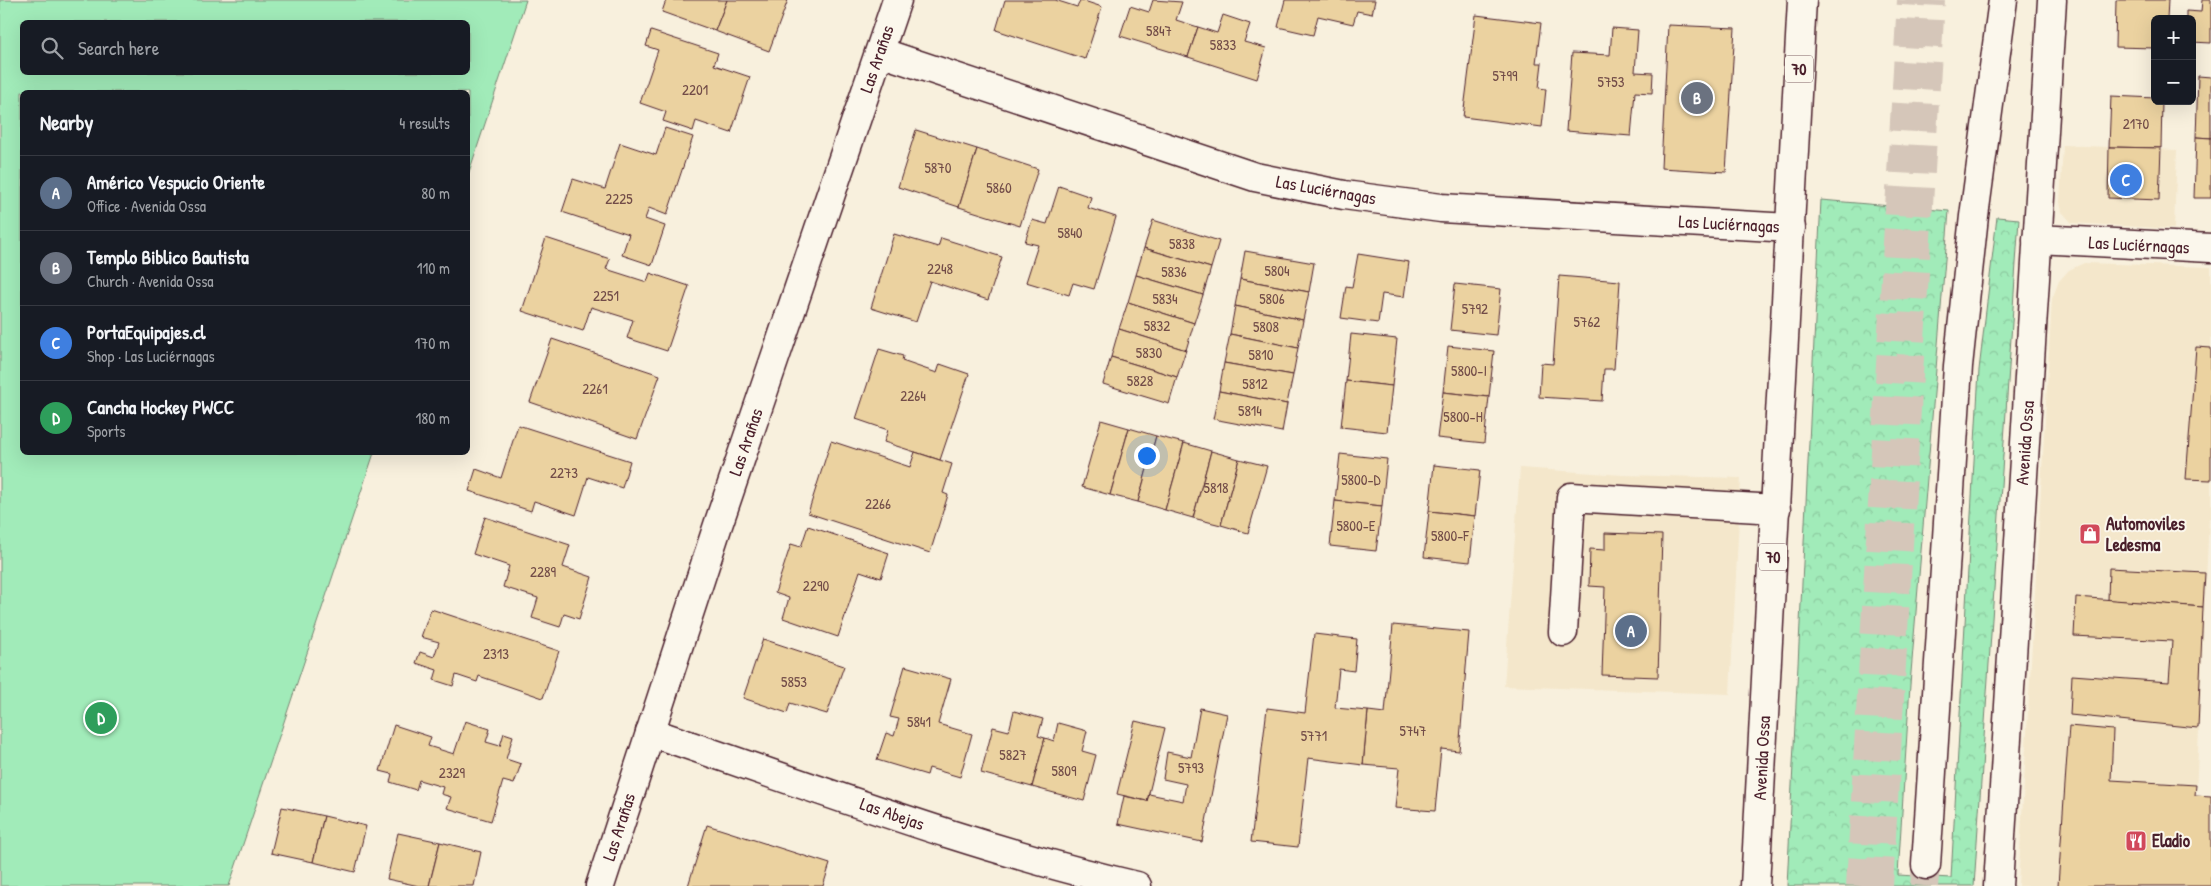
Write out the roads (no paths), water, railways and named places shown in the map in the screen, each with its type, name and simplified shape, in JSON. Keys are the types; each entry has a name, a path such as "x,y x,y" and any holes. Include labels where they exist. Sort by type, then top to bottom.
{"main road":[{"name":"Las Arañas","path":"600,886 650,732 897,0"},
{"name":"Avenida Ossa","path":"1755,886 1802,0"},
{"path":"1926,865 1958,366 1974,216 2003,0"},
{"name":"Avenida Ossa","path":"1998,886 2052,0"},
{"name":"Las Luciérnagas","path":"880,52 1255,177 1344,195 1441,208 1791,228"},
{"name":"Las Luciérnagas","path":"2037,240 2211,248"},
{"path":"1563,632 1571,497 1776,509"},
{"name":"Las Abejas","path":"650,732 974,843 1067,870 1137,886"}],"tunnel":[{"path":"1860,886 1911,0"},
{"path":"1879,886 1931,0"},
{"path":"1924,886 1926,865"}],"place":[{"name":"Templo Biblico Bautista","path":"1697,98"},
{"name":"PortaEquipajes.cl","path":"2126,180"},
{"name":"Automoviles Ledesma","path":"2090,534"},
{"name":"Américo Vespucio Oriente","path":"1631,631"},
{"name":"Cancha Hockey PWCC","path":"101,718"},
{"name":"Eladio","path":"2136,841"}]}
